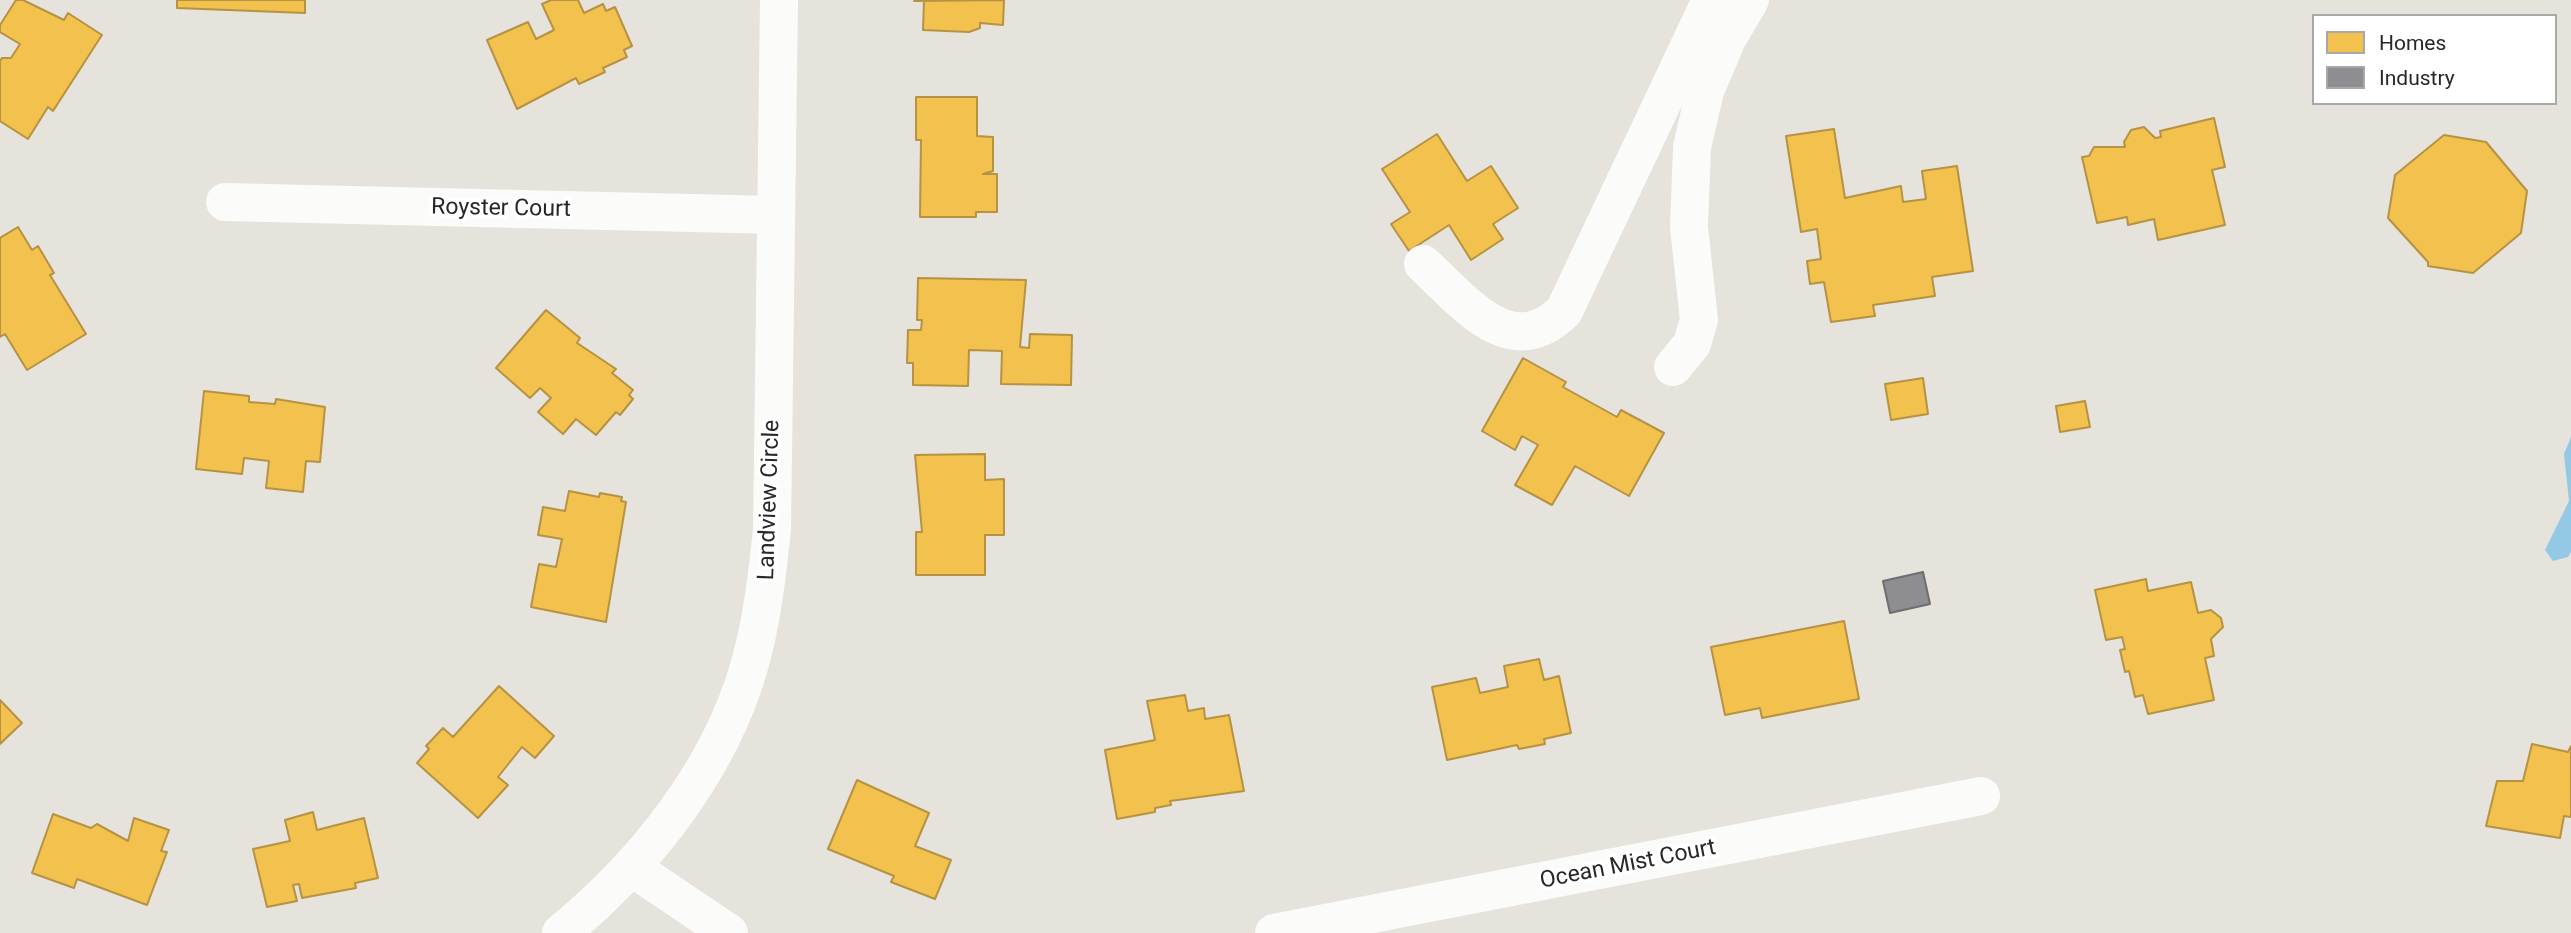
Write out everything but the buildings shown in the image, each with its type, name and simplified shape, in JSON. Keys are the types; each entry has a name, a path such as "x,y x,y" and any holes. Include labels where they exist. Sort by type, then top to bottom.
{"street":[{"name":"Landview Circle","path":"561,933 590,910 631,867 683,802 723,733 749,668 765,600 772,530 779,0"},
{"path":"1423,264 1484,319 1504,331 1530,332 1551,324 1564,311 1711,0"},
{"path":"1673,367 1692,344 1699,320 1689,227 1692,147 1705,91 1727,39 1750,0"},
{"name":"Royster Court","path":"225,202 776,215"},
{"name":"Ocean Mist Court","path":"1274,933 1981,796"},
{"path":"631,867 729,933"}],"water":[{"path":"2571,437 2571,552 2568,557 2553,561 2545,550 2569,501 2564,454"}]}
